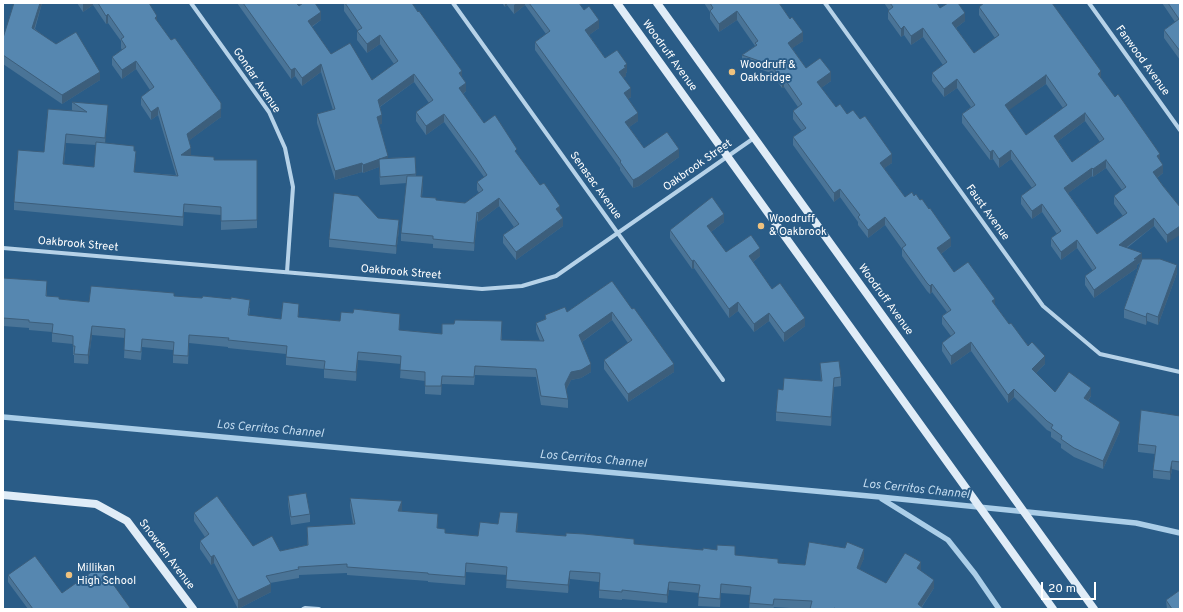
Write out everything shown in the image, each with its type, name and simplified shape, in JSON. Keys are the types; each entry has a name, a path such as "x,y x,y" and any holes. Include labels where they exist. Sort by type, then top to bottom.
{"main road":[{"name":"Woodruff Avenue","path":"617,3 943,454 1053,609"},
{"name":"Woodruff Avenue","path":"657,3 1094,609"},
{"name":"Snowden Avenue","path":"3,495 96,504 128,522 192,609"}],"street":[{"name":"Gondar Avenue","path":"191,3 269,112 285,148 294,187 287,272"},
{"name":"Senasac Avenue","path":"453,3 723,380"},
{"name":"Faust Avenue","path":"825,3 1043,306 1100,354 1180,372"},
{"name":"Fanwood Avenue","path":"1089,3 1180,130"},
{"name":"Oakbrook Street","path":"3,248 482,289 522,286 556,276 754,138"},
{"path":"303,609 319,609"}],"building":[{"path":"14,3 40,3 32,28 56,44 76,32 100,72 62,95 3,55 3,38"},
{"path":"98,3 149,3 157,16 155,18 171,40 175,38 221,103 221,109 187,134 191,148 181,155 214,157 214,160 257,160 257,220 221,221 221,207 184,204 183,217 14,202 18,150 44,152 48,109 87,112 72,102 108,105 105,138 66,134 63,164 94,167 96,142 134,146 134,151 136,151 134,172 178,176 158,107 151,112 141,97 154,87 136,61 122,70 112,57 126,47 121,39 124,37 108,14 106,16"},
{"path":"243,3 296,3 299,6 303,3 315,3 321,12 308,21 331,54 350,43 372,80 398,61 380,35 367,44 357,31 362,28 345,3 412,3 462,71 459,73 466,83 459,88 484,123 495,115 517,149 515,151 540,185 544,183 560,206 556,209 563,218 516,252 503,235 519,224 499,198 478,213 477,212 474,243 433,239 433,236 401,233 407,176 423,176 421,197 465,203 483,190 477,182 487,175 476,158 444,114 426,126 416,112 433,100 414,74 378,100 382,115 377,117 388,156 363,165 362,163 335,171 317,114 335,109 321,64 302,78 295,68 291,70"},
{"path":"529,3 579,3 584,10 589,6 599,20 585,30 605,58 617,50 627,64 624,66 626,67 619,72 631,88 624,93 638,113 625,122 644,148 667,132 679,149 633,180 620,162 621,161 535,42 550,31"},
{"path":"710,3 779,3 790,19 792,17 803,32 788,43 806,68 820,58 831,72 817,82 836,107 840,104 847,114 853,110 860,119 865,116 892,154 880,163 905,197 912,192 914,196 916,194 920,200 922,199 951,238 937,248 954,272 968,262 995,299 992,301 1009,324 1011,323 1028,346 1032,342 1045,356 1032,369 1055,392 1069,372 1091,388 1084,398 1120,422 1103,461 1074,448 1061,439 1062,436 1051,428 1053,425 1014,389 1008,395 971,342 951,356 942,343 955,333 942,316 951,310 932,284 930,286 927,283 902,248 906,245 885,217 868,230 858,217 860,215 840,189 834,193 793,137 806,128 793,111 802,104 784,78 782,80 771,65 742,55 757,45 755,43 758,41 737,11 719,24 710,11 713,8"},
{"path":"890,3 937,3 940,8 948,3 958,3 965,13 952,23 974,53 999,35 979,7 984,3 1052,3 1101,71 1098,74 1115,97 1118,94 1160,154 1157,156 1163,165 1153,172 1180,207 1180,226 1167,235 1154,218 1119,245 1142,253 1134,259 1137,259 1094,290 1085,276 1096,268 1077,240 1061,252 1051,238 1061,231 1042,204 1032,211 1021,196 1036,185 1011,150 999,159 993,150 990,152 962,114 975,105 957,79 944,89 932,73 947,62 923,28 911,36 904,26 901,29 888,11 893,7","holes":["1046,75 1067,105 1026,135 1005,105","1085,113 1104,139 1072,162 1054,136","1106,160 1126,187 1114,196 1127,213 1097,234 1064,188 1092,168 1093,169"]},
{"path":"1168,3 1180,3 1180,51 1164,30 1179,19"},
{"path":"415,157 416,174 380,177 379,159"},
{"path":"334,193 358,196 378,218 399,220 396,246 329,239"},
{"path":"712,197 724,214 707,226 726,252 751,235 760,248 749,256 772,289 780,283 805,318 784,333 769,313 754,324 738,302 729,309 694,260 692,261 670,230"},
{"path":"1142,259 1160,259 1177,265 1158,317 1147,313 1146,317 1124,309"},
{"path":"3,278 47,281 46,296 89,302 91,286 174,293 174,296 202,298 203,296 231,299 231,297 250,300 248,315 281,319 283,302 299,304 298,317 340,321 341,312 353,313 354,309 400,314 399,330 442,334 442,324 454,324 455,320 502,321 501,340 544,341 536,323 546,319 545,315 565,307 567,312 612,281 632,309 634,308 674,364 628,394 604,360 632,340 612,312 579,335 591,364 581,370 571,372 565,384 568,399 541,396 536,369 475,366 474,377 442,376 441,386 425,386 425,372 400,370 401,356 358,352 356,372 324,369 325,361 286,357 287,346 228,340 229,338 189,335 188,356 173,355 174,342 142,339 141,352 124,350 125,329 92,326 88,355 74,354 75,346 73,346 73,336 52,333 53,324 3,318"},
{"path":"839,361 841,377 834,378 831,417 776,412 778,389 783,390 784,378 822,381 820,363"},
{"path":"1141,410 1180,416 1180,462 1172,461 1170,472 1153,470 1156,446 1138,444"},
{"path":"306,493 310,514 291,517 288,496"},
{"path":"217,496 253,546 272,536 280,551 308,545 307,527 355,524 350,498 402,501 398,511 438,514 437,528 445,529 445,533 478,536 480,522 498,524 500,512 518,513 516,532 566,536 566,533 584,534 634,539 634,544 703,550 703,548 717,550 717,545 735,546 735,555 778,559 778,563 805,565 809,542 845,548 847,542 864,549 857,568 886,583 905,553 921,562 917,568 934,580 918,604 924,609 810,609 812,601 774,599 773,605 749,603 751,587 721,584 720,599 698,597 700,585 669,582 667,595 622,590 622,592 599,590 600,573 570,571 568,585 506,580 507,567 466,563 465,577 347,567 347,564 298,567 299,569 266,576 271,584 238,600 214,555 211,557 200,541 209,534 194,513"},
{"path":"35,556 62,593 100,566 131,609 33,609 8,575"},
{"path":"1180,590 1180,609 1172,609 1166,600"}],"waterway":[{"name":"Los Cerritos Channel","path":"3,417 880,497 1136,523 1180,533"},
{"path":"882,499 948,540 975,574 999,609"}],"place":[{"name":"Woodruff & Oakbridge","path":"732,72"},
{"name":"Woodruff & Oakbrook","path":"761,226"},
{"name":"Millikan High School","path":"69,575"}]}
